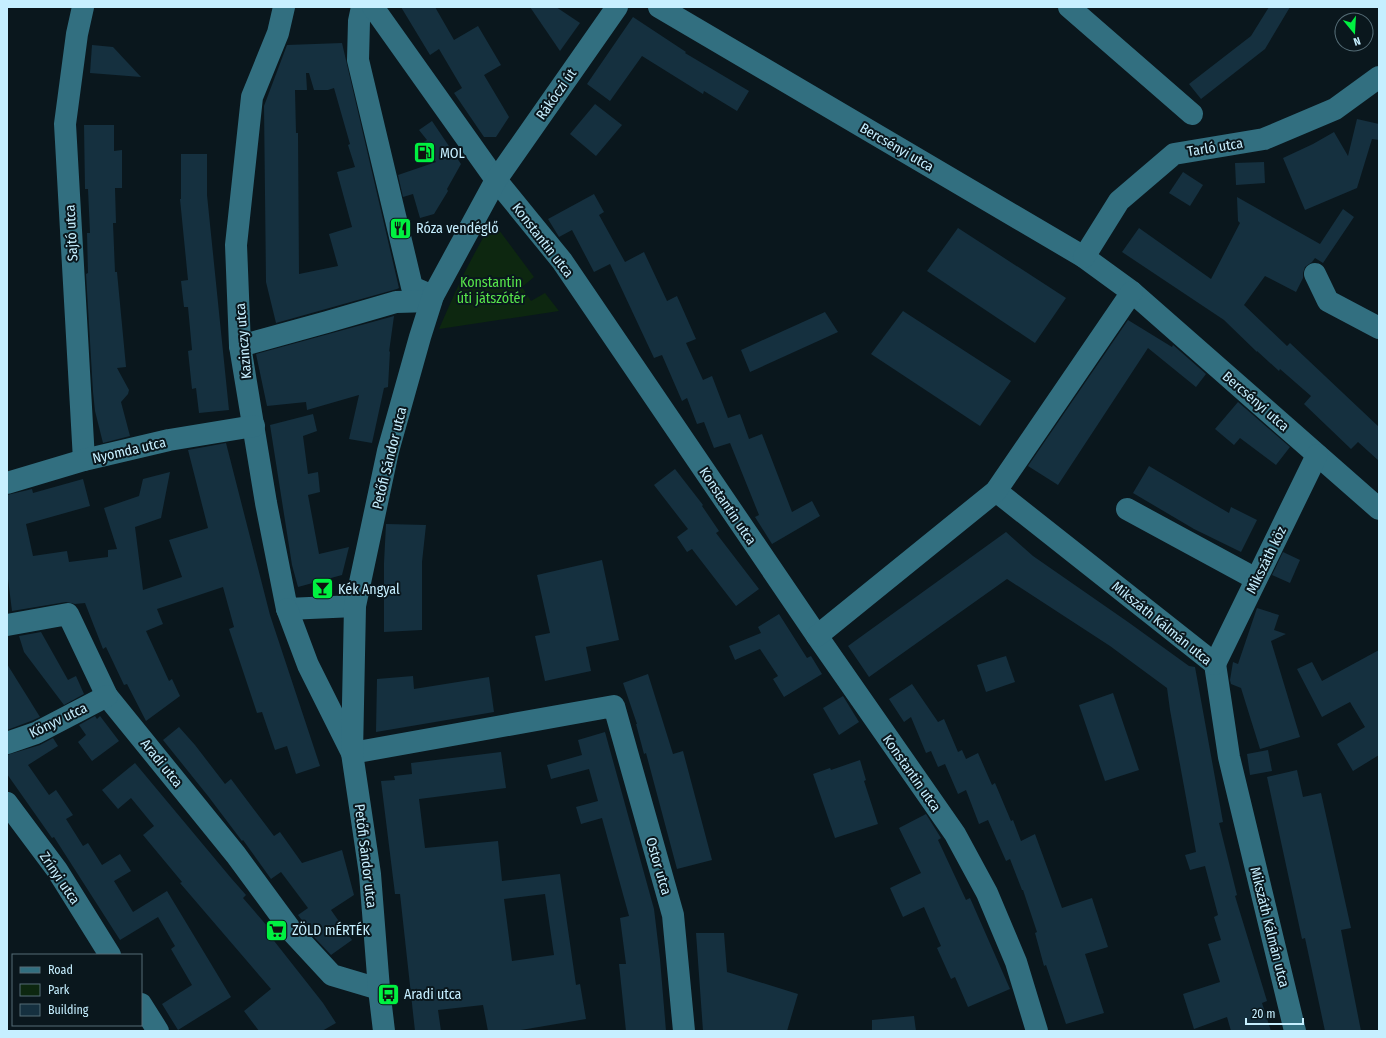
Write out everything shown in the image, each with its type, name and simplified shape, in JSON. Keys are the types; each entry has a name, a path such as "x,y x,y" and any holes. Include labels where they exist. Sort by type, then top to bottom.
{"street":[{"name":"Sajtó utca","path":"83,7 77,34 65,124 84,460"},
{"name":"Kazinczy utca","path":"284,7 278,33 252,97 236,245 240,346 266,503 287,609"},
{"path":"362,7 359,21 358,60 412,287 432,299"},
{"name":"Konstantin utca","path":"373,7 496,180 562,261 817,636 955,834 987,893 1016,962 1037,1031"},
{"name":"Rákóczi út","path":"496,180 617,7"},
{"name":"Bercsényi utca","path":"659,7 1084,257 1132,292 1379,509"},
{"path":"1069,7 1192,114"},
{"name":"Tarló utca","path":"1084,257 1119,202 1174,154 1264,139 1335,109 1379,77"},
{"name":"Petőfi Sándor utca","path":"384,1031 370,874 352,753 355,606 388,451 432,299 496,180"},
{"path":"1314,274 1328,300 1379,328"},
{"path":"817,636 996,491 1132,292"},
{"path":"240,346 396,302 432,299"},
{"name":"Nyomda utca","path":"7,483 84,460 169,440 254,426"},
{"name":"Mikszáth köz","path":"1215,664 1317,455"},
{"name":"Mikszáth Kálmán utca","path":"996,491 1215,664 1229,757 1295,1031"},
{"path":"1127,509 1256,579"},
{"path":"287,609 355,606"},
{"name":"Petőfi Sándor utca","path":"287,609 308,665 352,753"},
{"name":"Aradi utca","path":"7,625 68,614 107,696 236,855 294,934 332,975 379,988"},
{"name":"Könyv utca","path":"7,743 36,733 107,696"},
{"name":"Ostor utca","path":"352,753 614,706 673,915 684,1031"},
{"name":"Zrínyi utca","path":"7,803 57,870 109,954"},
{"path":"142,1006 158,1031"}],"green space":[{"name":"Konstantin úti játszótér","path":"493,222 534,277 522,287 531,301 545,293 559,311 439,329 470,261"}],"building":[{"path":"401,7 435,7 454,40 478,26 501,65 484,75 509,117 496,137 484,137 454,93 462,88 439,49 430,55"},
{"path":"530,7 556,7 580,23 560,51"},
{"path":"1269,7 1290,7 1265,49 1201,99 1189,84 1251,36"},
{"path":"633,17 686,52 685,53 749,91 737,111 704,91 703,94 642,56 610,101 587,84"},
{"path":"342,43 399,288 276,323 266,282 264,106 287,45","holes":["306,73 309,73 314,90 328,90 334,88 355,167 337,172 352,227 329,234 338,266 299,274 298,133 296,133 295,90 307,90"]},
{"path":"92,45 113,47 141,77 90,73"},
{"path":"595,104 622,125 596,156 570,134"},
{"path":"1357,119 1379,124 1379,140 1372,139 1357,188 1305,210 1283,158 1334,132 1348,156"},
{"path":"432,121 461,164 447,189 448,191 434,214 420,218 413,194 403,197 398,175 436,162 422,143 427,140 419,130"},
{"path":"84,125 114,125 114,151 122,150 122,188 115,188 116,223 113,223 115,272 117,272 126,367 117,368 129,390 128,394 121,402 130,436 103,443 95,411 93,392 86,274 88,273 87,233 90,233 88,189 85,189"},
{"path":"181,154 207,154 207,195 229,410 199,413 196,388 192,389 188,351 192,350 188,307 184,307 181,281 188,280 180,199"},
{"path":"1264,162 1265,183 1236,185 1235,163"},
{"path":"1183,172 1203,185 1190,206 1169,193"},
{"path":"594,194 604,212 599,215 625,262 644,252 667,301 677,296 696,339 686,343 703,380 712,376 728,418 740,414 749,439 762,434 792,512 812,501 820,516 772,544 755,517 759,515 730,443 714,448 704,422 697,424 687,398 682,401 662,355 654,358 610,264 594,272 572,230 559,237 548,219"},
{"path":"1237,197 1320,244 1343,209 1354,217 1323,263 1315,258 1305,267 1303,278 1296,292 1265,276 1244,305 1287,346 1290,343 1379,427 1379,461 1358,442 1351,449 1304,404 1311,396 1280,369 1279,371 1257,352 1224,320 1122,252 1139,228 1211,279 1240,223 1238,221"},
{"path":"958,228 1066,298 1035,343 927,271"},
{"path":"903,311 1011,381 980,426 871,354"},
{"path":"825,312 838,332 750,372 741,350"},
{"path":"394,316 389,352 390,351 388,387 384,388 372,443 349,439 359,395 307,410 306,402 267,406 256,354"},
{"path":"1128,320 1172,347 1173,345 1206,374 1196,387 1148,348 1058,485 1028,466"},
{"path":"1238,402 1290,447 1276,465 1240,438 1234,445 1215,429"},
{"path":"313,414 317,431 303,436 308,474 318,472 320,492 308,495 319,554 349,547 342,575 298,587 292,565 270,425"},
{"path":"226,443 270,615 320,766 296,774 287,746 275,750 262,712 257,713 229,629 234,627 223,587 157,609 163,624 146,631 169,681 172,679 180,696 146,721 127,684 124,685 106,647 103,649 85,603 75,604 66,602 12,611 7,571 7,495 32,489 33,493 83,479 90,506 26,524 33,556 67,551 69,562 108,557 108,550 117,549 104,508 139,496 143,479 170,472 161,518 135,527 143,590 182,577 169,540 208,528 188,450"},
{"path":"1149,466 1229,513 1231,507 1257,520 1241,552 1194,529 1133,493"},
{"path":"675,469 703,505 702,506 719,531 716,533 759,589 736,606 692,549 687,552 677,537 688,529 654,485"},
{"path":"386,524 426,525 422,562 422,630 384,632 384,563"},
{"path":"1006,532 1033,556 1189,666 1195,667 1223,822 1219,823 1237,895 1235,896 1267,1001 1262,1003 1271,1031 1231,1031 1227,1017 1194,1029 1183,994 1220,982 1208,944 1221,940 1214,917 1218,915 1205,866 1190,870 1185,855 1196,852 1167,688 1110,646 1007,579 869,677 848,646"},
{"path":"1283,552 1300,560 1290,583 1272,575"},
{"path":"602,560 619,640 586,647 591,671 545,681 535,636 550,633 537,575"},
{"path":"1257,608 1279,615 1274,630 1286,634 1271,641 1300,737 1260,749 1241,688 1231,684 1230,680 1233,662 1238,664"},
{"path":"779,614 807,658 811,656 822,674 784,697 773,679 778,676 760,649 735,660 729,646 761,633 758,627"},
{"path":"41,632 68,680 76,676 84,694 64,705 24,652 19,636"},
{"path":"1379,650 1379,755 1353,771 1337,744 1365,727 1350,702 1322,717 1297,669 1312,662 1322,681"},
{"path":"1006,656 1015,682 986,692 977,665"},
{"path":"7,664 40,717 7,730"},
{"path":"648,674 673,754 683,751 712,860 677,869 646,753 644,754 637,724 623,683"},
{"path":"413,676 414,689 489,677 494,712 376,732 377,679"},
{"path":"912,684 938,722 944,719 958,752 962,750 966,759 978,753 992,785 995,783 1011,821 1013,820 1021,841 1035,834 1062,908 1092,898 1108,947 1085,954 1104,1013 1066,1024 1046,965 1044,966 1035,933 1037,932 1023,890 1010,859 1006,861 988,820 979,824 966,790 958,794 945,764 938,767 931,751 926,753 911,717 904,722 889,699"},
{"path":"1113,693 1139,770 1105,781 1079,705"},
{"path":"843,696 859,722 839,735 823,708"},
{"path":"95,716 97,719 100,716 119,741 92,761 78,742 86,735 79,725"},
{"path":"179,727 225,784 231,779 274,836 280,832 302,863 342,850 354,895 331,910 352,940 331,955 315,938 298,915 308,908 281,872 271,879 243,840 242,841 163,740"},
{"path":"605,732 654,909 666,1031 626,1031 619,964 626,964 620,918 629,916 602,818 581,824 576,807 598,801 589,769 551,779 547,765 582,755 578,740"},
{"path":"53,738 58,746 28,765 49,795 56,790 73,815 66,819 83,846 88,843 102,865 120,854 131,871 114,881 133,912 167,891 231,997 178,1030 162,1004 192,985 171,949 175,946 158,917 120,940 54,837 52,838 7,774 7,755 40,745"},
{"path":"1268,750 1272,771 1250,775 1247,754"},
{"path":"501,752 506,788 419,799 425,848 498,841 502,881 560,874 576,985 580,984 586,1019 515,1031 488,1031 483,1005 438,1010 441,1031 415,1031 400,894 395,894 381,781 395,780 394,776 412,774 411,763","holes":["545,894 554,955 512,961 504,899"]},
{"path":"860,760 866,780 864,781 878,824 835,838 813,774 830,768 831,770"},
{"path":"135,763 246,895 243,898 274,934 271,937 323,1003 336,1023 322,1031 259,1031 244,1011 271,989 180,883 182,882 143,835 154,826 131,798 118,809 102,790"},
{"path":"1297,770 1303,797 1321,793 1351,928 1341,930 1361,1031 1325,1031 1305,938 1302,939 1267,777"},
{"path":"926,814 941,838 938,840 966,900 970,898 1010,989 968,1007 955,977 951,979 937,948 941,946 924,907 903,917 890,888 921,873 899,828"},
{"path":"696,933 724,933 727,972 798,994 787,1031 703,1031"},
{"path":"914,1016 916,1031 872,1031 872,1020"}],"place":[{"name":"MOL","path":"424,153"},
{"name":"Róza vendéglő","path":"401,228"},
{"name":"Kék Angyal","path":"322,589"},
{"name":"ZÖLD mÉRTÉK","path":"277,930"},
{"name":"Aradi utca","path":"388,994"}]}
